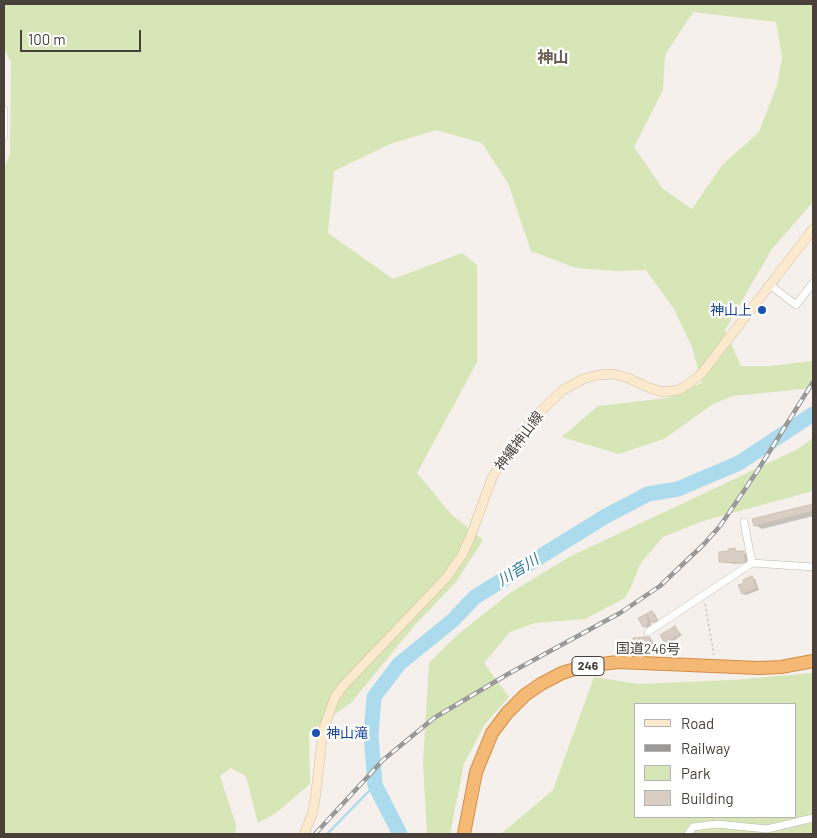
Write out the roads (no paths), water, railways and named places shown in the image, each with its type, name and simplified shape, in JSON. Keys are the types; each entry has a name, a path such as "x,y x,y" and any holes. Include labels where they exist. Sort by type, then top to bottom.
{"highway":[{"name":"国道246号","path":"464,834 476,772 492,733 525,695 562,673 584,666 618,662 759,668 781,667 813,661"}],"main road":[{"name":"神縄神山線","path":"304,834 314,807 323,731 335,697 447,577 462,555 485,496 502,461 521,434 540,412 564,390 583,379 598,374 614,374 662,392 678,390 690,383 702,373 813,229"}],"street":[{"path":"4,110 4,136"},
{"path":"770,285 796,305 813,283"},
{"path":"744,522 752,563"},
{"path":"648,632 752,563 813,567"},
{"path":"688,834 693,828 701,826 717,824 768,829 813,818"}],"waterway":[{"name":"川音川","path":"400,834 375,785 371,735 374,697 399,664 452,621 475,597 606,516 648,494 678,489 739,463 813,414"},
{"path":"327,834 375,785"}],"railway":[{"path":"315,834 383,760 434,718 508,674 620,613 660,586 720,526 758,470 813,382"}],"place":[{"name":"神山上","path":"762,310"},
{"name":"神山滝","path":"316,733"}],"district":[{"name":"神山","path":"553,58"}]}
